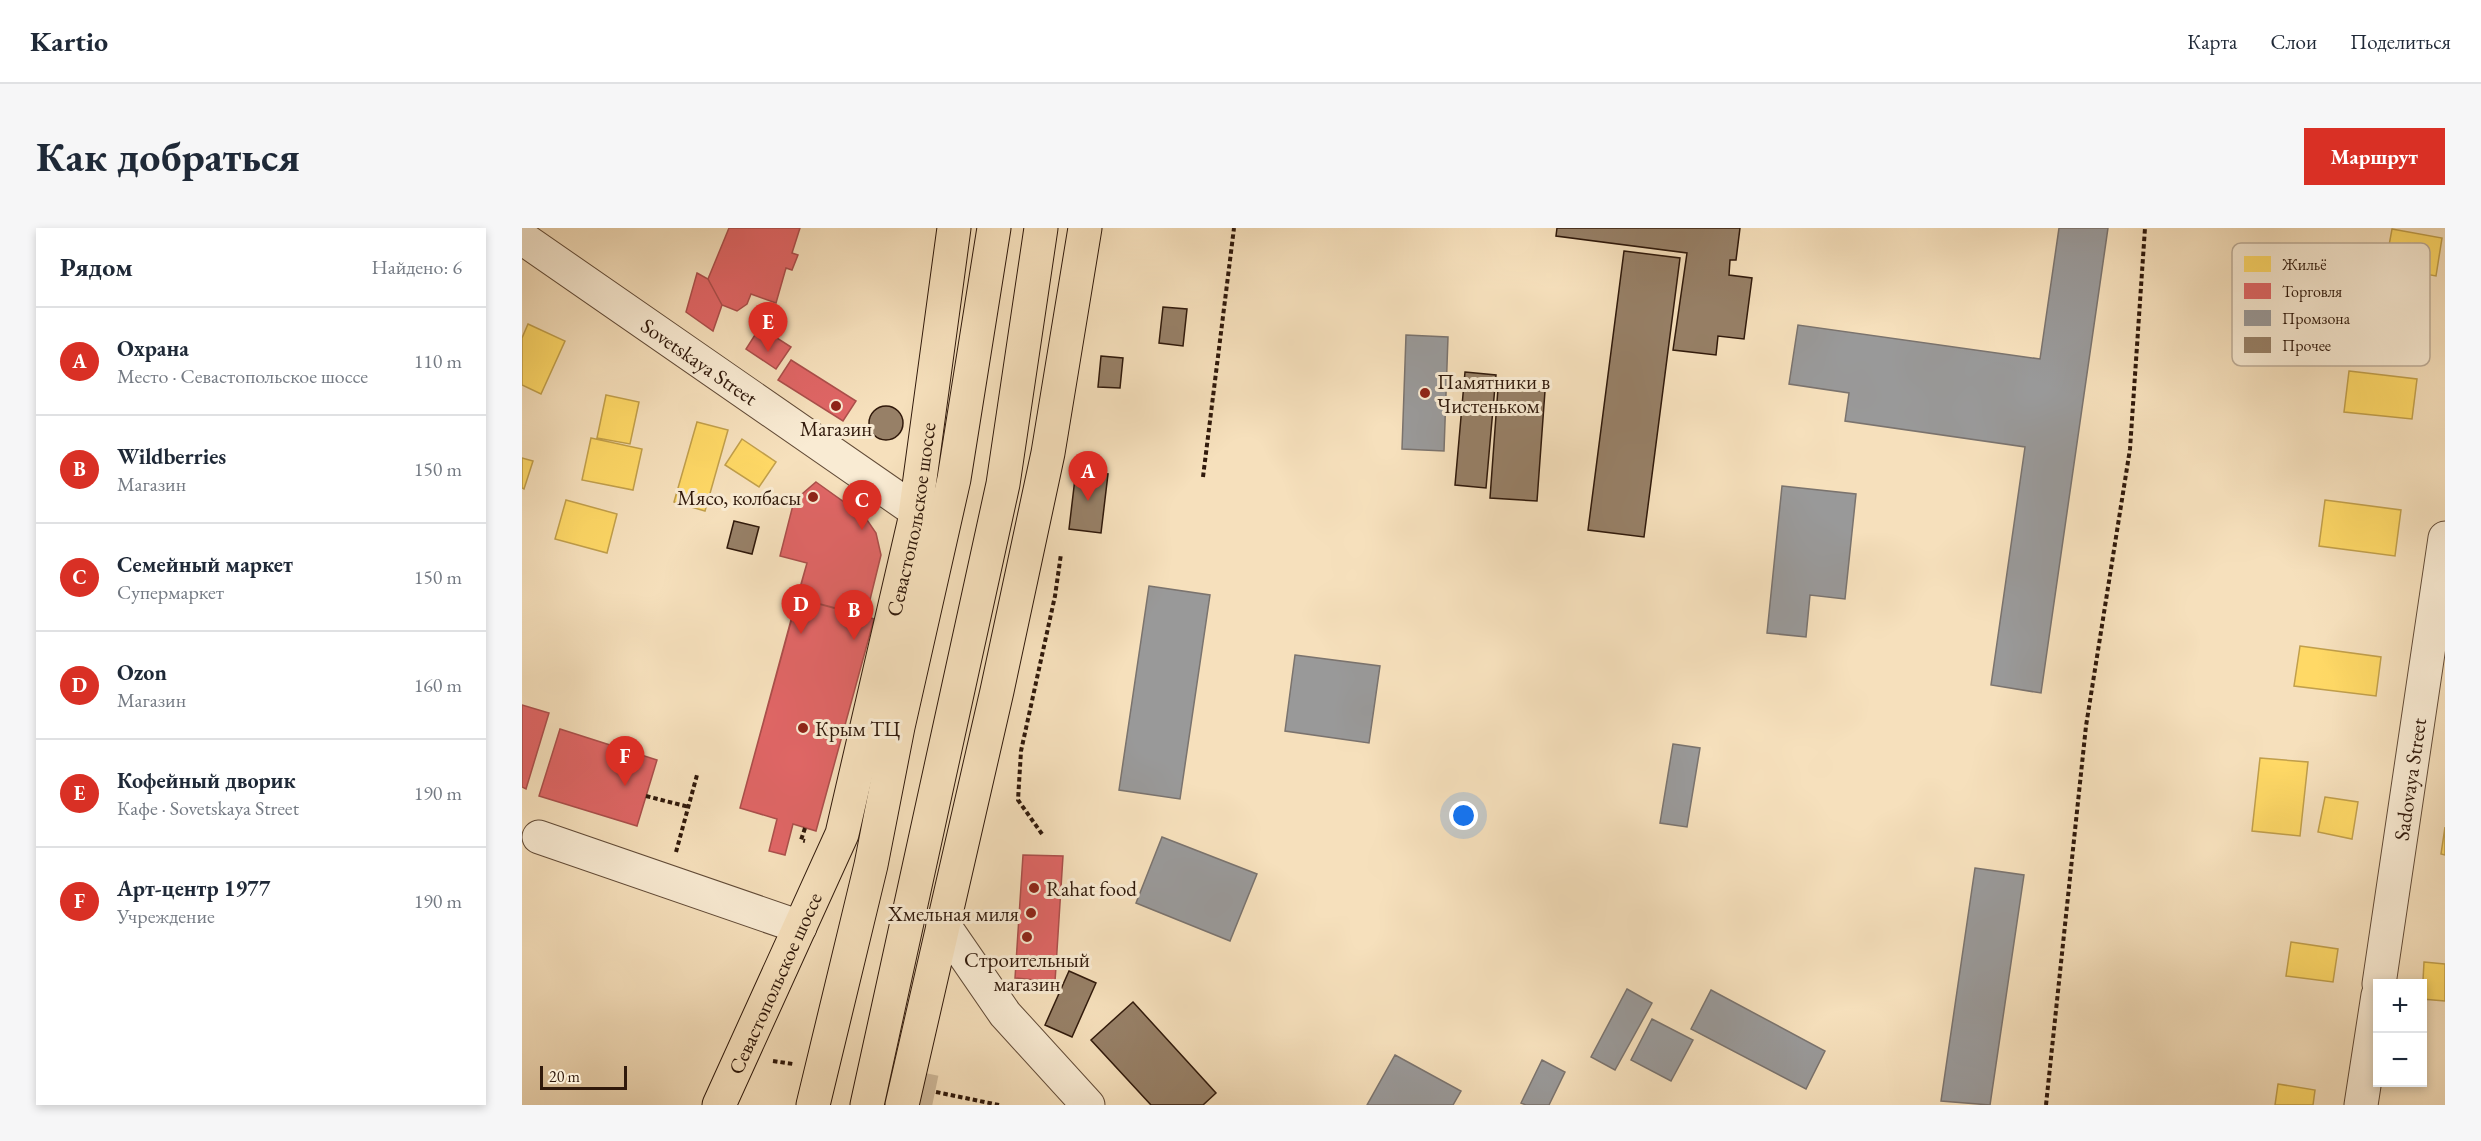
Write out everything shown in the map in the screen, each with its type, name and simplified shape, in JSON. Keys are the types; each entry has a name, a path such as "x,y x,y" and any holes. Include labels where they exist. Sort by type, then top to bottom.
{"main road":[{"name":"Севастопольское шоссе","path":"719,1105 842,834 916,511 954,228"},
{"path":"813,1105 870,865 898,727 954,479 994,228"},
{"path":"867,1105 1003,484 1041,228"},
{"path":"902,1105 997,691 1048,453 1085,228"}],"street":[{"name":"Sovetskaya Street","path":"522,238 916,511"},
{"path":"878,483 903,485 921,476"},
{"path":"878,483 896,511 908,550"},
{"name":"Sadovaya Street","path":"2380,979 2445,538"},
{"path":"539,837 800,927"},
{"path":"943,924 1005,1014 1088,1105"},
{"path":"933,966 951,958 970,963"},
{"path":"2361,1105 2373,1027"}],"path":[{"path":"1203,477 1234,228"},
{"path":"2046,1105 2086,726 2130,449 2145,228"},
{"path":"1042,834 1018,800 1021,751 1055,596 1061,551"},
{"path":"668,881 698,775"},
{"path":"646,795 688,807"},
{"path":"935,1092 999,1105"}],"building: Жильё":[{"path":"2392,229 2442,238 2436,276 2430,275 2430,243 2389,243"},
{"path":"528,324 565,341 541,394 522,385 522,338"},
{"path":"2349,371 2417,379 2412,419 2344,412"},
{"path":"606,395 639,402 630,444 597,438"},
{"path":"697,422 728,430 705,511 674,502"},
{"path":"591,438 642,449 633,490 582,480"},
{"path":"742,439 776,462 759,487 725,465"},
{"path":"522,458 533,461 524,489 522,488"},
{"path":"566,500 617,514 607,553 555,539"},
{"path":"2325,500 2401,510 2395,556 2319,546"},
{"path":"2300,646 2381,657 2376,696 2294,686"},
{"path":"2260,758 2308,762 2300,836 2252,831"},
{"path":"2325,797 2358,802 2352,839 2318,832"},
{"path":"2445,827 2445,855 2441,854"},
{"path":"2291,942 2338,949 2333,982 2286,976"},
{"path":"2424,962 2445,964 2445,1001 2427,999 2427,979 2423,979"},
{"path":"2278,1084 2315,1090 2313,1105 2275,1105"}],"building: Торговля":[{"path":"729,228 800,228 792,253 798,255 792,270 786,268 776,303 751,294 747,304 737,311 722,305 708,279"},
{"path":"697,273 708,279 722,305 713,331 686,312"},
{"path":"760,327 791,347 776,369 746,349"},
{"path":"791,360 856,401 843,421 778,380"},
{"path":"816,482 865,517 876,533 881,555 866,616 797,598 807,563 780,556 794,501"},
{"name":"Крым ТЦ","path":"816,482 865,517 876,533 881,555 866,616 874,619 816,831 793,824 785,855 769,851 777,819 740,808 807,563 780,556 794,501"},
{"name":"Крым ТЦ","path":"797,598 874,619 816,831 793,824 785,855 769,851 777,819 740,808"},
{"path":"522,705 549,713 526,789 522,787"},
{"path":"560,729 657,760 637,826 539,796"},
{"path":"1023,855 1063,856 1055,982 1015,978"}],"building: Промзона":[{"path":"2059,228 2108,228 2041,693 1991,685 2025,447 1845,421 1849,393 1789,384 1798,325 2040,359"},
{"name":"Памятники в Чистеньком","path":"1406,335 1448,337 1444,451 1402,449"},
{"path":"1782,486 1856,494 1845,599 1810,595 1806,637 1767,633"},
{"path":"1149,586 1210,595 1180,799 1119,790"},
{"path":"1295,655 1380,666 1369,743 1285,731"},
{"path":"1673,744 1700,748 1687,827 1660,823"},
{"path":"1162,837 1257,874 1230,941 1136,903"},
{"path":"1975,868 2024,875 1990,1105 1941,1101"},
{"path":"1627,989 1652,1003 1615,1070 1591,1057"},
{"path":"1711,990 1825,1051 1806,1089 1691,1029"},
{"path":"1652,1019 1693,1040 1671,1081 1631,1060"},
{"path":"1395,1055 1461,1091 1453,1105 1367,1105"},
{"path":"1542,1060 1565,1072 1549,1105 1521,1103"}],"building: Прочее":[{"path":"1557,228 1740,228 1736,260 1730,260 1729,275 1752,278 1744,339 1718,336 1716,355 1673,350 1687,253 1556,236"},
{"path":"1624,251 1680,258 1644,537 1588,530"},
{"path":"1163,307 1187,309 1183,346 1159,343"},
{"path":"1101,356 1123,358 1120,388 1098,387"},
{"path":"1465,372 1496,375 1486,488 1455,485"},
{"path":"1498,388 1545,391 1537,501 1490,498"},
{"path":"886,406 898,411 903,423 898,435 886,440 874,435 869,423 874,411"},
{"path":"1076,470 1108,474 1101,533 1069,529"},
{"path":"734,521 759,527 752,554 727,548"},
{"path":"1069,971 1096,983 1072,1037 1045,1025"},
{"path":"1133,1002 1216,1093 1203,1105 1151,1105 1091,1040"}],"tunnel":[{"path":"911,1087 935,1092"}],"place":[{"name":"Кофейный дворик","path":"768,352"},
{"name":"Памятники в Чистеньком","path":"1425,393"},
{"name":"Магазин","path":"836,406"},
{"name":"Мясо, колбасы","path":"813,497"},
{"name":"Охрана","path":"1088,501"},
{"name":"Семейный маркет","path":"862,530"},
{"name":"Ozon","path":"801,634"},
{"name":"Wildberries","path":"854,640"},
{"name":"Крым ТЦ","path":"803,728"},
{"name":"Арт-центр 1977","path":"625,786"},
{"name":"Rahat food","path":"1034,888"},
{"name":"Хмельная миля","path":"1031,913"},
{"name":"Строительный магазин","path":"1027,937"}]}
